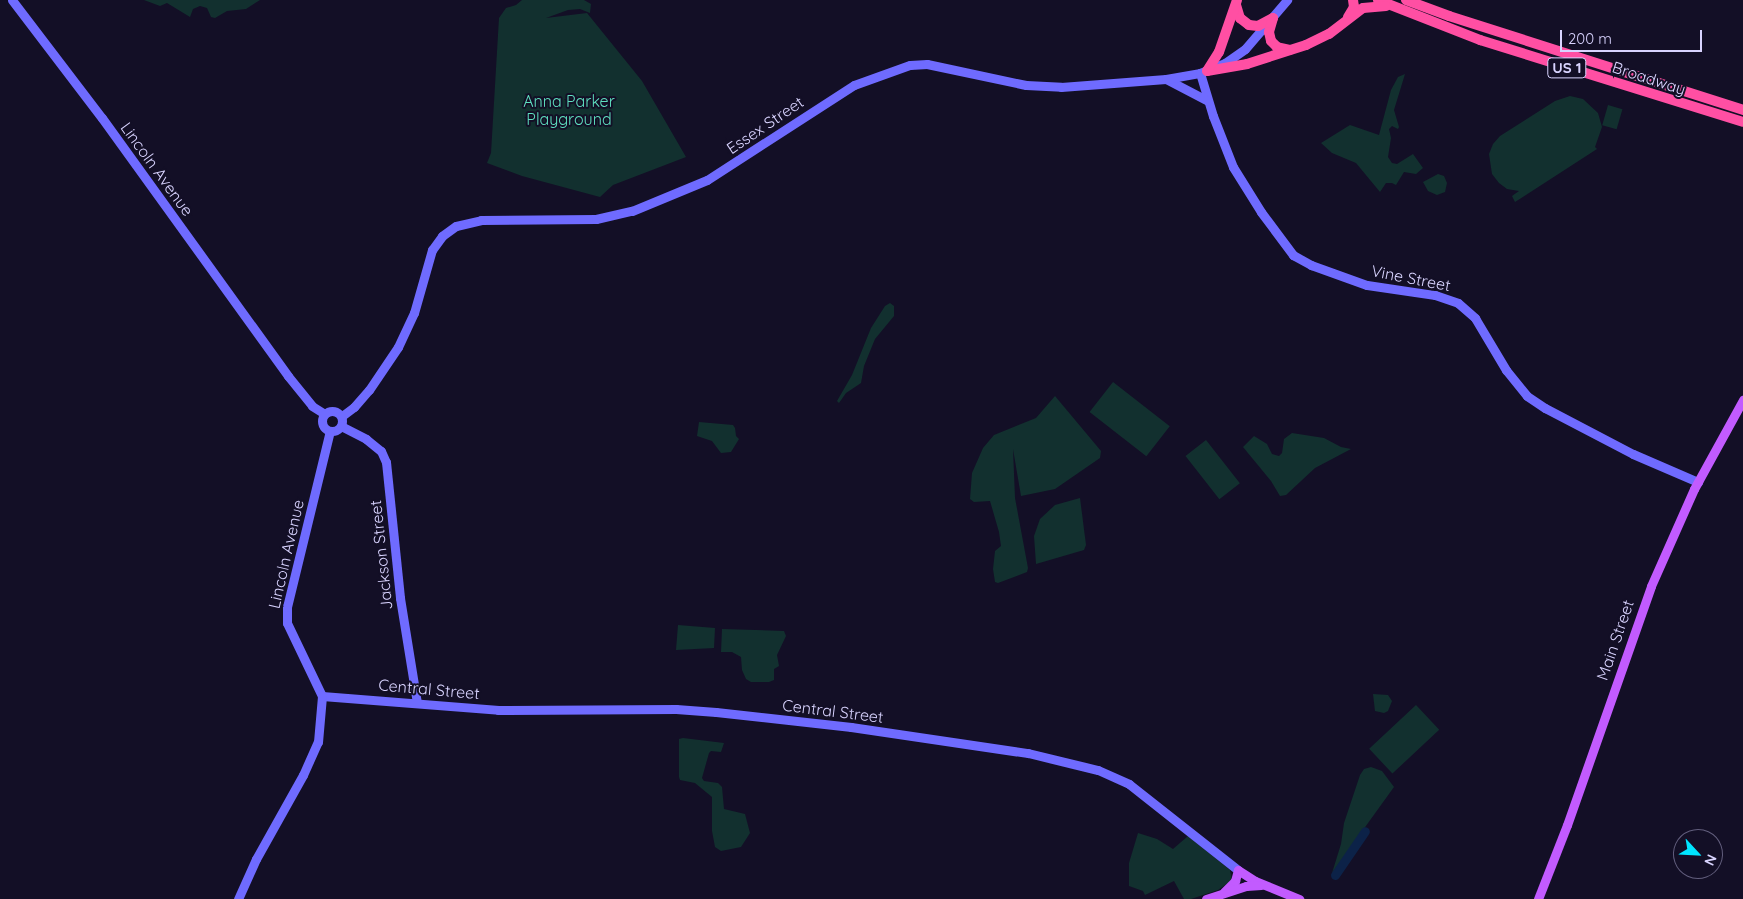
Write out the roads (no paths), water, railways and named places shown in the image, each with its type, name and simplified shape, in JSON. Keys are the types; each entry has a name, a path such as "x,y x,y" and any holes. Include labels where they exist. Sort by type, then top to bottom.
{"highway":[{"path":"1347,20 1354,8 1353,0"},
{"name":"Broadway","path":"1378,0 1490,43 1743,122"},
{"name":"Broadway","path":"1407,0 1449,16 1743,110"},
{"path":"1236,2 1240,18 1249,25 1258,26 1273,18"},
{"path":"1203,72 1219,52 1236,2"},
{"path":"1203,72 1247,64 1326,36 1365,7 1394,6"},
{"path":"1273,18 1269,30 1270,39 1277,46 1290,50"}],"main road":[{"name":"Lincoln Avenue","path":"12,0 75,82 288,376 312,406 324,414"},
{"name":"Essex Street","path":"342,416 354,407 369,390 394,353 414,313 432,250 442,236 461,223 481,220 596,219 632,211 707,180 854,85 910,65 927,64 990,78 1047,87 1080,87 1166,80 1203,72 1240,53 1287,0"},
{"name":"Vine Street","path":"1203,72 1208,101 1233,167 1261,212 1293,255 1311,265 1367,286 1435,295 1458,303 1475,318 1506,370 1527,396 1545,408 1638,456 1698,482"},
{"path":"1166,80 1208,101"},
{"name":"Main Street","path":"1538,899 1570,818 1642,607 1698,482 1743,400"},
{"path":"335,411 342,416 341,426 338,430 330,431 323,425 324,414 335,411"},
{"name":"Jackson Street","path":"341,426 366,439 381,451 386,462 400,598 417,703"},
{"name":"Lincoln Avenue","path":"322,696 287,623 286,607 330,431"},
{"path":"238,899 256,859 303,775 318,742 322,696"},
{"name":"Central Street","path":"322,696 530,712 662,709 716,712 851,727 1028,753 1098,770 1129,784 1238,870 1263,885 1299,899"},
{"path":"1224,892 1235,881 1238,870"},
{"path":"1206,899 1246,886 1263,885"}],"waterway":[{"path":"1335,875 1365,831"}],"park label":[{"name":"Anna Parker Playground","path":"569,110"}]}
